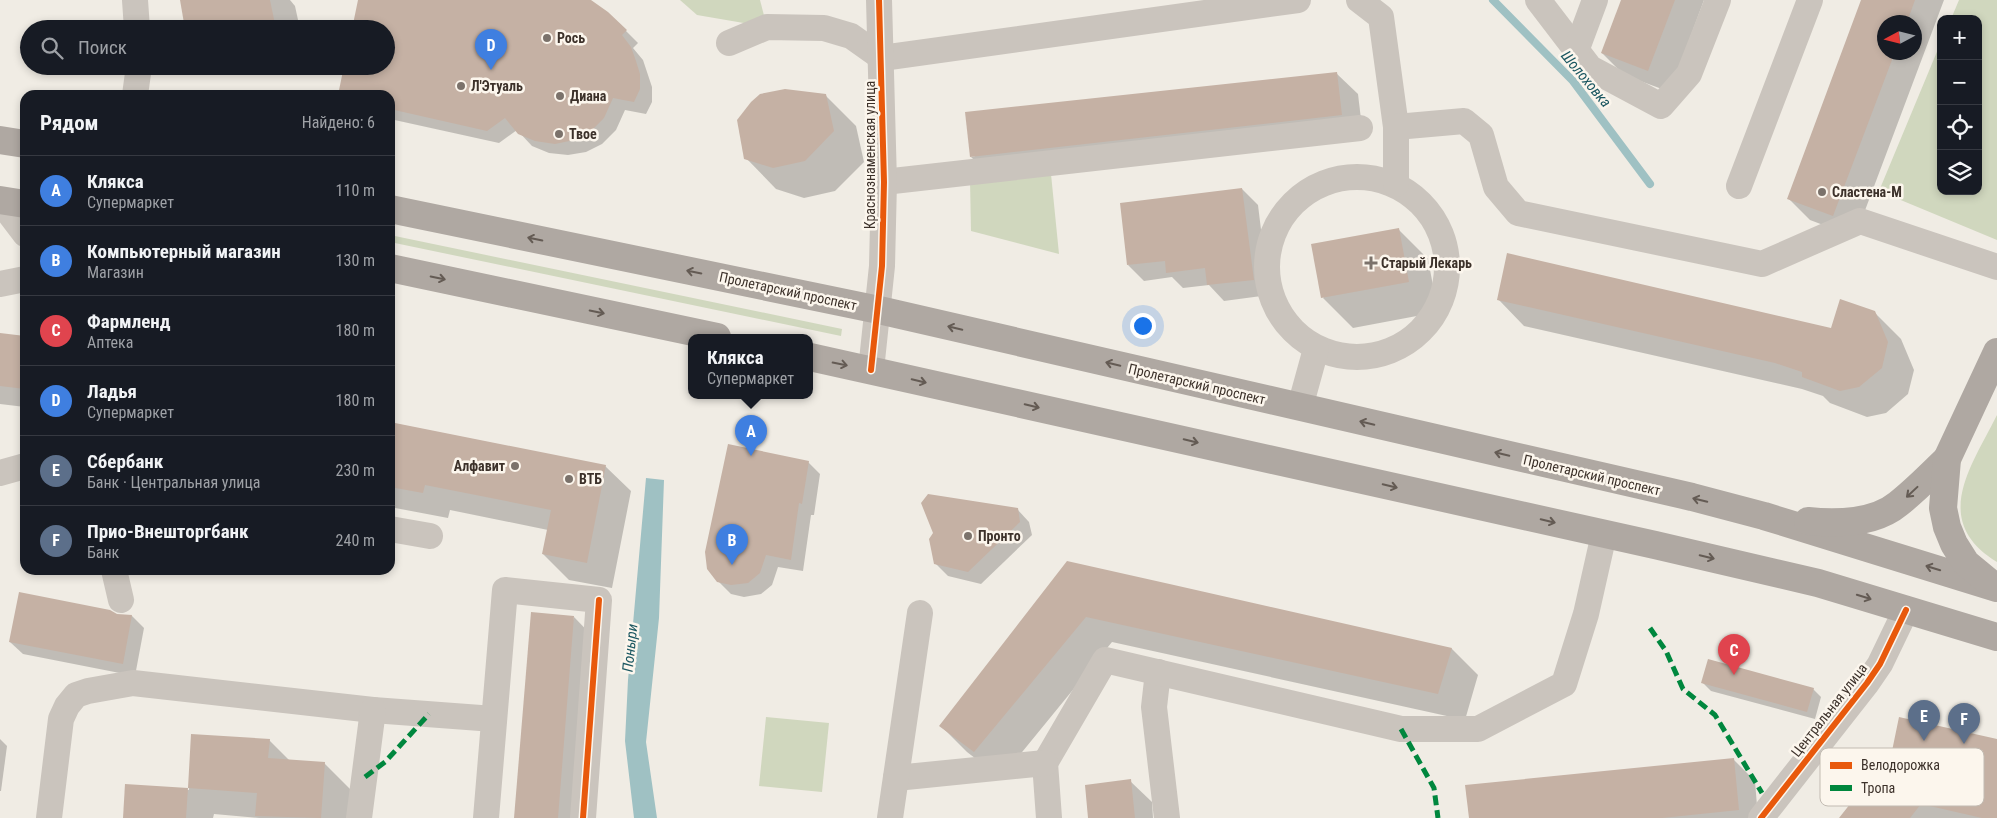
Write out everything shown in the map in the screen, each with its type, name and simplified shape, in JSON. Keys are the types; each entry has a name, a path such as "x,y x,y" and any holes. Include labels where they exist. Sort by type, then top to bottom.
{"main road":[{"path":"0,140 20,143"},
{"path":"0,200 20,203"},
{"name":"Пролетарский проспект","path":"395,210 878,310 1764,516 1997,588"},
{"path":"395,269 703,334"},
{"path":"1997,352 1947,459 1943,508 1947,527 1954,544 1966,563 1997,588"},
{"path":"813,358 1818,583 1997,637"},
{"path":"1764,516 1825,523 1863,519 1881,514 1897,505 1947,459"}],"street":[{"path":"135,0 136,20"},
{"name":"Краснознаменская улица","path":"871,370 882,266 884,182 882,58 878,0"},
{"path":"729,43 767,27 824,28 851,36 882,58 1298,0"},
{"path":"1360,0 1381,17 1396,126 1396,184"},
{"path":"1538,0 1590,68 1660,106 1689,74 1718,0"},
{"path":"1576,50 1595,0"},
{"path":"1739,186 1810,0"},
{"path":"136,90 138,75"},
{"path":"1396,126 1464,121 1480,135 1496,187 1518,213 1762,264 1860,221 1997,267"},
{"path":"884,182 1360,128"},
{"path":"1340,177 1377,177 1396,184 1420,201 1440,228 1448,257 1445,291 1423,330 1408,343 1377,356 1350,358 1316,349 1292,332 1275,307 1266,273 1273,231 1281,216 1302,194 1340,177"},
{"path":"0,200 20,227"},
{"path":"0,284 20,280"},
{"path":"1300,407 1316,349"},
{"path":"0,473 20,467"},
{"path":"395,530 430,536"},
{"path":"1049,818 1045,763 1105,660 1401,729 1478,729 1564,684 1586,614 1604,534"},
{"path":"115,575 121,600"},
{"path":"486,818 505,590 598,600 583,818"},
{"name":"Центральная улица","path":"1761,818 1880,664 1906,610"},
{"path":"890,818 920,613"},
{"path":"1158,672 1154,707 1167,818"},
{"path":"49,818 61,719 67,706 76,695 88,691 132,683 373,710 494,719"},
{"path":"359,818 373,710"},
{"path":"896,778 1045,763"}],"green space":[{"path":"680,0 760,0 767,27 697,15"},
{"path":"1959,0 1997,0 1997,240 1879,191 1937,52 1937,195 1982,195 1982,15 1953,15"},
{"path":"1051,174 1059,254 971,231 970,180"},
{"path":"395,236 842,329 841,336 395,243"},
{"path":"1997,415 1997,562 1977,546 1965,529 1961,511 1962,493 1968,474"},
{"path":"766,717 829,723 822,792 759,786"}],"water":[{"path":"646,478 664,480 659,618 646,742 657,818 634,818 625,741 628,680"}],"building":[{"path":"180,0 270,0 274,20 183,20"},
{"path":"358,0 591,0 608,12 627,30 622,35 631,47 636,61 640,74 640,89 634,102 613,98 604,118 590,132 574,140 555,144 535,141 518,134 505,118 487,131 395,110 395,90 339,90 342,75 395,75 395,20 354,20"},
{"path":"1621,0 1675,0 1648,71 1601,53"},
{"path":"1861,0 1915,0 1910,15 1877,15 1877,60 1892,60 1833,216 1787,199"},
{"path":"1337,72 1342,115 970,157 965,112"},
{"path":"785,89 826,94 834,131 805,161 773,168 744,159 737,120 760,94"},
{"path":"1242,188 1254,280 1207,285 1205,268 1166,273 1165,261 1127,265 1120,203"},
{"path":"1399,228 1409,282 1321,298 1311,244"},
{"path":"1507,253 1831,328 1840,299 1875,311 1888,342 1882,368 1859,387 1840,391 1802,377 1802,372 1775,363 1497,300"},
{"path":"0,333 20,335 20,388 0,386"},
{"path":"395,423 606,465 587,563 542,554 551,510 425,485 423,493 395,488"},
{"path":"728,444 809,461 802,504 799,503 791,560 766,555 760,573 748,583 731,585 717,582 707,569 705,552"},
{"name":"Пронто","path":"928,494 1018,508 1020,522 968,572 934,564 929,539 933,533 921,503"},
{"path":"1067,561 1452,648 1438,694 1086,617 974,752 939,726"},
{"path":"19,592 110,610 117,614 132,615 123,664 9,642"},
{"path":"531,612 574,616 558,818 514,818"},
{"path":"1708,659 1814,688 1807,712 1701,683"},
{"path":"1899,717 1997,739 1997,818 1982,818 1930,806 1984,806 1984,748 1893,748"},
{"path":"191,734 270,739 268,758 325,762 321,818 255,816 257,793 188,788"},
{"path":"1734,758 1739,810 1662,818 1469,818 1465,785"},
{"path":"1131,779 1135,818 1088,818 1085,785"},
{"path":"125,784 188,788 186,818 123,818"},
{"path":"1848,806 1919,806 1910,818 1839,818"}],"waterway":[{"name":"Шолоховка","path":"1493,0 1573,81 1650,184"}],"marked path":[{"path":"1650,628 1666,651 1683,689 1715,715 1762,793"},
{"path":"365,777 385,762 429,714"},
{"path":"1401,729 1434,788 1438,818"}],"cycle path":[{"path":"871,370 882,266 884,182 879,0"},
{"path":"583,818 599,600"},
{"path":"1761,818 1867,683 1880,664 1906,610"}],"place":[{"name":"Рось","path":"547,38"},
{"name":"Ладья","path":"491,70"},
{"name":"Л'Этуаль","path":"461,86"},
{"name":"Диана","path":"560,96"},
{"name":"Твое","path":"559,134"},
{"name":"Сластена-М","path":"1822,192"},
{"name":"Старый Лекарь","path":"1371,263"},
{"name":"Клякса","path":"751,456"},
{"name":"Алфавит","path":"515,466"},
{"name":"ВТБ","path":"569,479"},
{"name":"Пронто","path":"968,536"},
{"name":"Компьютерный магазин","path":"732,565"},
{"name":"Фармленд","path":"1734,675"},
{"name":"Сбербанк","path":"1924,741"},
{"name":"Прио-Внешторгбанк","path":"1964,744"}],"water label":[{"name":"Поныри","path":"630,648"}]}
